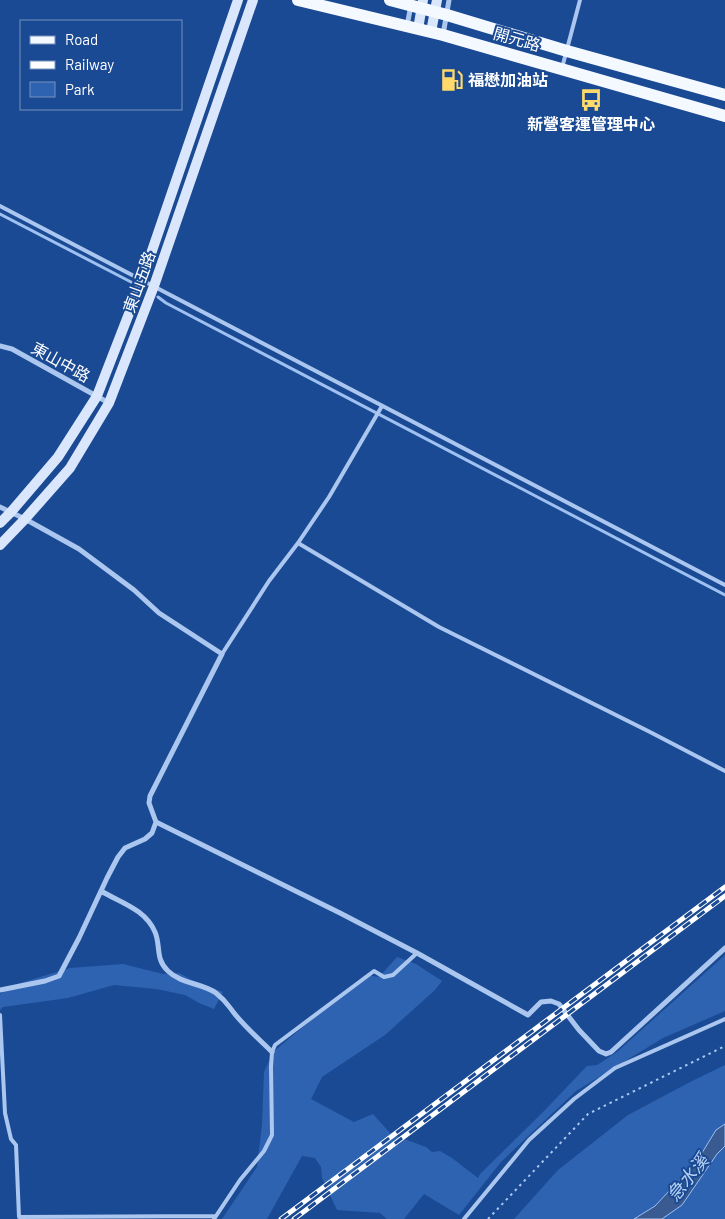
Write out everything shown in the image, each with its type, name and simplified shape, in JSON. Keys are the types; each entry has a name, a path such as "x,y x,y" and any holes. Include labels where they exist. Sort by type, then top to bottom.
{"main road":[{"name":"開元路","path":"298,0 437,34 725,116"},
{"name":"開元路","path":"390,0 427,6 567,51 725,95"}],"street":[{"name":"東山五路","path":"0,523 58,457 97,396 142,280 238,0"},
{"name":"東山五路","path":"0,545 70,468 109,403 154,286 253,0"},
{"path":"412,28 427,6 449,0"},
{"path":"427,6 437,34"},
{"name":"東山中路","path":"0,346 12,349 109,403"},
{"path":"0,507 79,549 134,590 159,612 222,654 150,796 149,804 156,822 152,833 145,839 125,848 122,852 107,878 59,976 45,981 0,990"},
{"path":"156,822 340,913 528,1015 541,1002 551,1001 558,1004 599,1051 606,1054 612,1052 725,948"},
{"path":"101,891 141,912 148,920 155,932 158,952 163,966 170,973 183,981 214,992 226,1001 234,1013 272,1052"}],"lane":[{"path":"562,69 580,0"},
{"path":"0,206 725,585"},
{"path":"222,654 269,581 330,497 382,406"},
{"path":"298,543 439,627 725,771"},
{"path":"0,1015 5,1113 11,1138 16,1145 19,1217 215,1217 240,1180 264,1150 272,1135 271,1067 272,1052 276,1045 374,971 384,977 393,975 416,953"},
{"path":"464,1219 529,1140 574,1099 615,1068 725,1019"}],"path":[{"path":"488,1219 588,1114 725,1046"}],"green space":[{"path":"725,955 725,1011 663,1038 576,1091 501,1162 459,1215 424,1194 404,1219 387,1219 380,1213 337,1210 322,1178 321,1167 315,1158 302,1156 267,1219 222,1219 257,1167 262,1125 264,1072 273,1052 365,975 379,977 397,957 416,964 442,981 435,990 385,1035 322,1077 311,1099 354,1122 373,1114 391,1134 426,1147 432,1152 440,1151 478,1178 587,1066 597,1065 617,1052"},
{"path":"123,964 163,974 179,973 200,984 223,992 214,1009 185,995 156,989 114,985 68,998 3,1007 0,1010 0,994 14,985 70,968"},
{"path":"725,1065 725,1124 716,1130 697,1161 655,1206 634,1219 514,1219 558,1170 628,1115"},
{"path":"725,1146 725,1219 662,1219 682,1205 717,1154"}],"water":[{"name":"急水溪","path":"725,1124 725,1146 717,1154 682,1205 662,1219 634,1219 655,1206 697,1161 716,1130"}],"waterway":[{"path":"0,214 131,282"},
{"path":"158,297 166,303 725,595"}],"railway":[{"path":"281,1219 725,887"},
{"path":"294,1219 725,896"}],"place":[{"name":"福懋加油站","path":"452,80"},
{"name":"新營客運管理中心","path":"591,100"}]}
